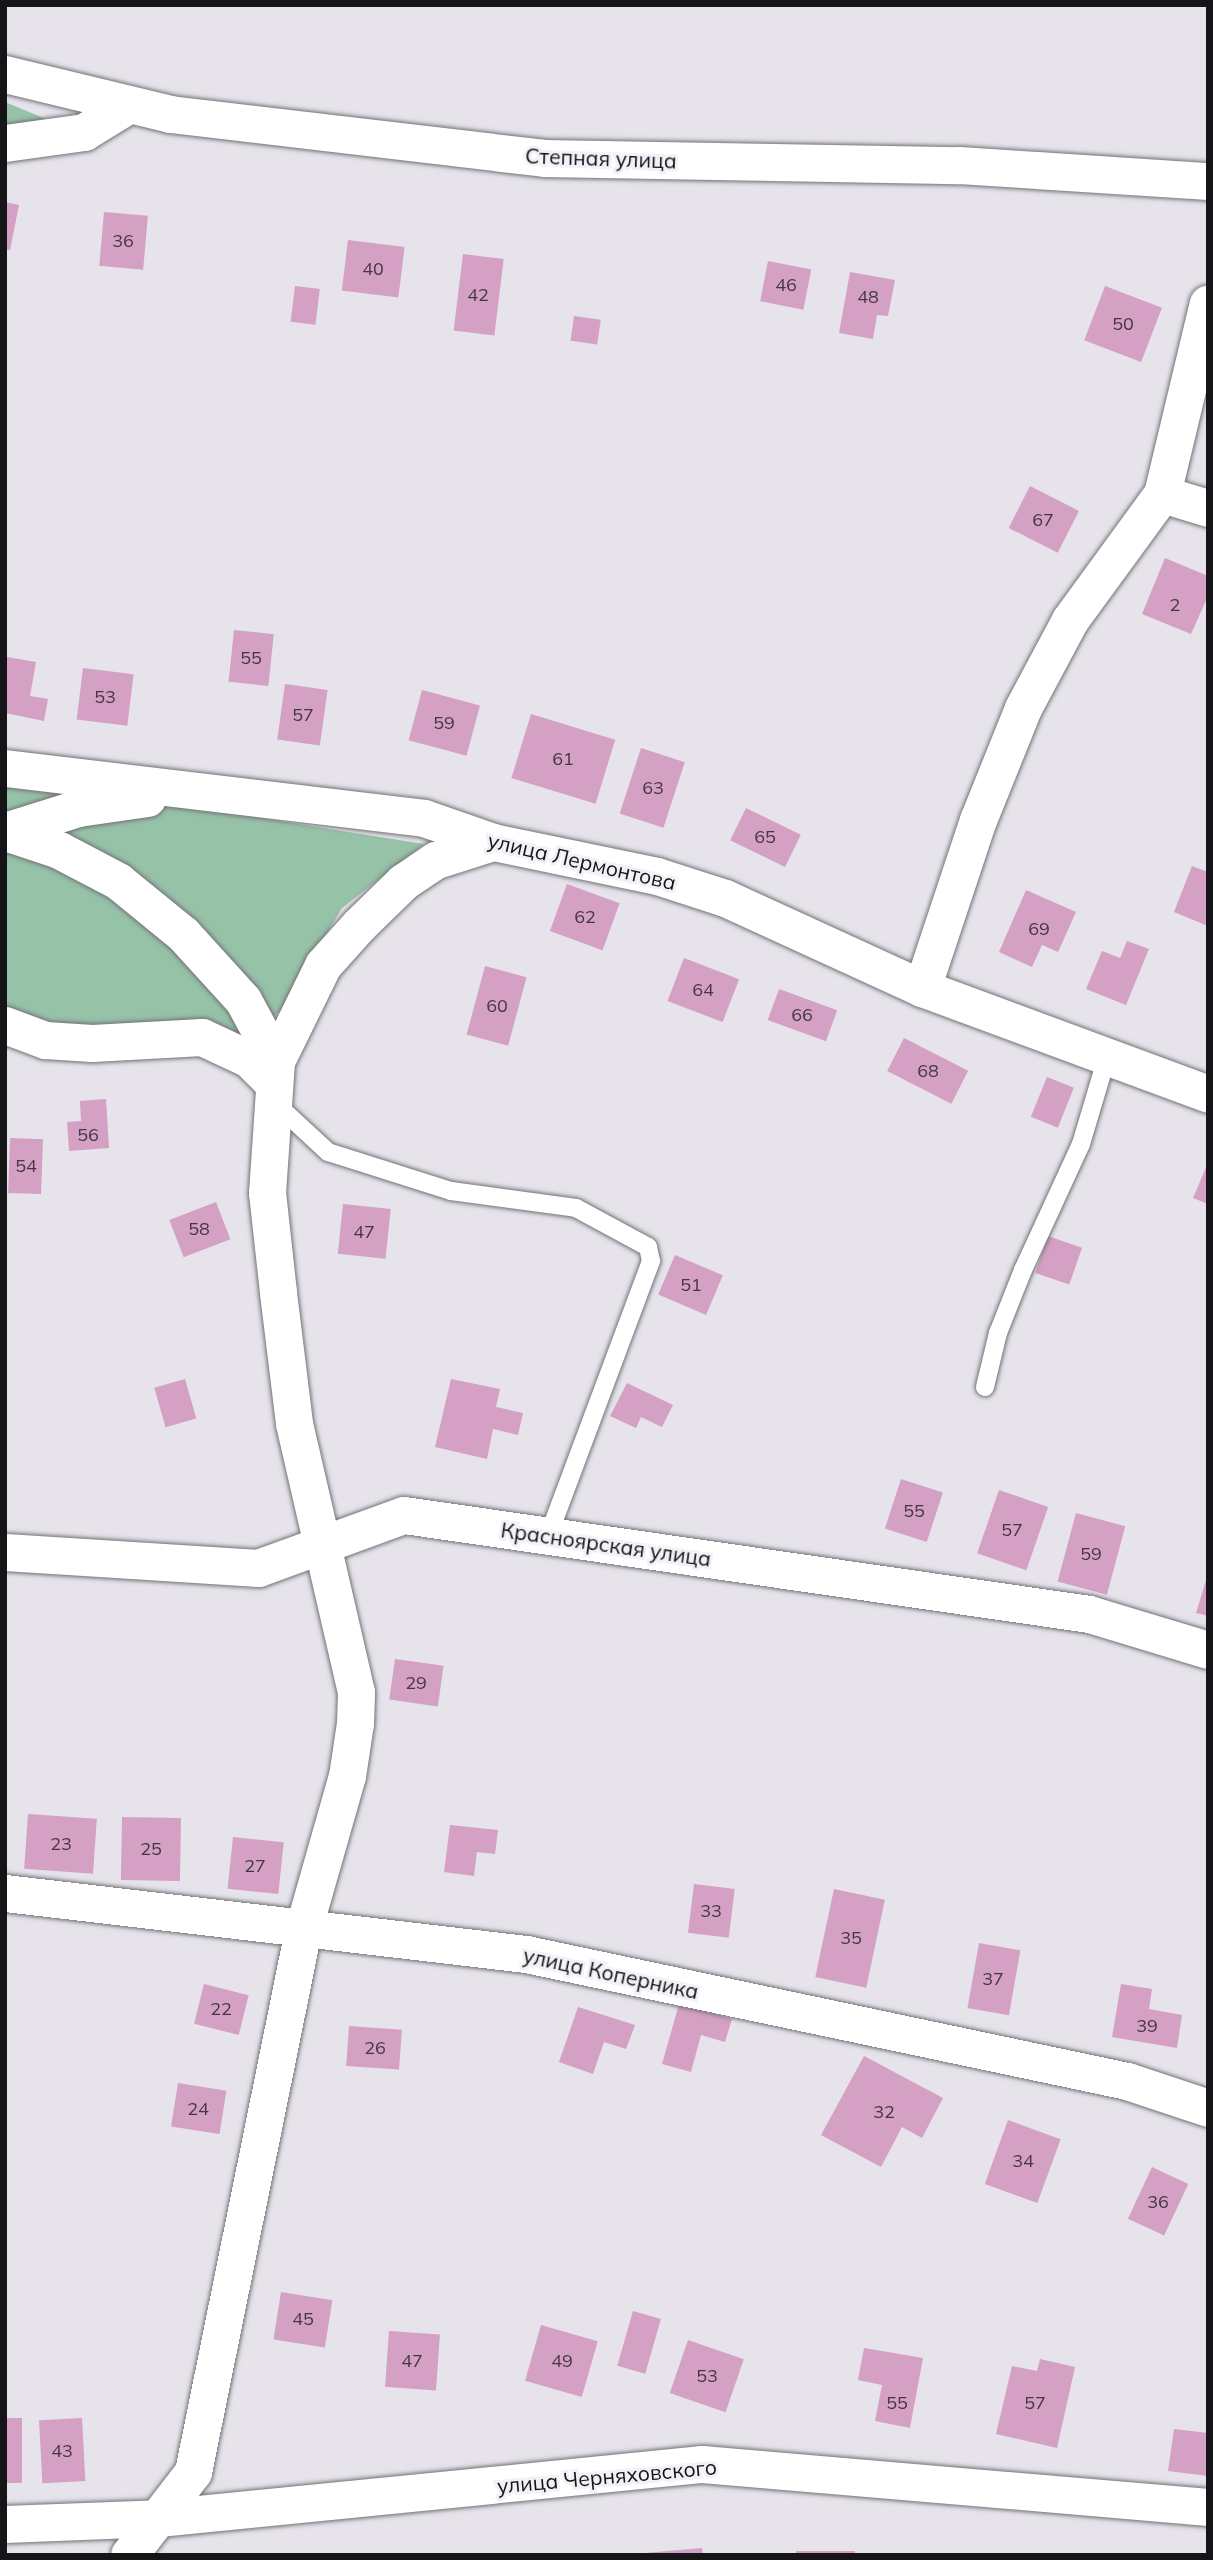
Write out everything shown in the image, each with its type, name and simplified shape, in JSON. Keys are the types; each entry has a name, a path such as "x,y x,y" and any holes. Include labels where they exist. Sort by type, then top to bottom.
{"street":[{"name":"Степная улица","path":"5,74 170,114 544,158 959,165 1208,181"},
{"path":"5,143 85,132 128,105"},
{"path":"922,988 978,820 1023,708 1070,620 1162,494 1208,303"},
{"path":"1162,494 1208,508"},
{"name":"улица Лермонтова","path":"5,768 425,818 493,842 657,876 725,898 922,988 1208,1094"},
{"path":"5,832 78,808 217,793"},
{"path":"5,832 59,850 118,881 183,934 243,1000 274,1082"},
{"path":"129,2555 193,2472 303,1930 347,1776 355,1723 356,1692 294,1423 267,1193 274,1082 323,965 359,925 403,882 436,860 493,842"},
{"path":"5,1025 45,1040 92,1043 202,1037 249,1059 274,1082"},
{"name":"Красноярская улица","path":"5,1552 258,1568 324,1547 404,1515 1089,1614 1208,1650"},
{"name":"улица Коперника","path":"5,1893 526,1954 1127,2081 1208,2108"},
{"name":"улица Черняховского","path":"5,2524 158,2518 702,2464 1208,2507"}],"lane":[{"path":"985,1387 998,1334 1023,1270 1081,1144 1107,1057"},
{"path":"274,1082 328,1152 451,1191 576,1208 648,1247 651,1261 548,1536"}],"green space":[{"path":"5,102 46,119 5,125"},
{"path":"5,784 60,786 424,844 342,908 281,1010 243,1044 42,1022 5,1006"}],"building":[{"path":"5,202 19,205 10,250 5,249"},
{"path":"104,212 148,216 143,270 99,266"},
{"path":"348,240 405,247 398,298 342,291"},
{"path":"463,254 504,259 494,335 454,330"},
{"path":"768,261 811,269 803,310 760,301"},
{"path":"850,272 895,280 888,316 877,315 873,339 839,333"},
{"path":"295,286 320,289 315,325 291,322"},
{"path":"1105,286 1162,308 1141,362 1084,340"},
{"path":"574,316 601,320 597,345 571,341"},
{"path":"1030,486 1079,511 1058,553 1009,528"},
{"path":"1165,558 1208,576 1208,596 1191,634 1142,614"},
{"path":"234,630 274,634 268,686 229,682"},
{"path":"7,657 36,662 30,696 48,699 44,721 5,713"},
{"path":"83,668 134,674 127,726 77,720"},
{"path":"285,684 328,690 320,745 277,739"},
{"path":"422,690 480,706 466,756 409,740"},
{"path":"531,714 615,740 596,804 511,778"},
{"path":"641,748 685,762 663,828 620,814"},
{"path":"746,808 801,835 785,867 730,840"},
{"path":"1192,866 1208,872 1208,926 1174,912"},
{"path":"567,884 620,903 603,950 550,931"},
{"path":"1026,890 1076,912 1058,952 1042,945 1032,967 999,952"},
{"path":"1127,941 1149,949 1126,1005 1086,989 1102,951 1120,958"},
{"path":"684,958 739,979 723,1022 668,1001"},
{"path":"485,966 527,977 508,1046 467,1035"},
{"path":"779,989 837,1010 826,1041 768,1020"},
{"path":"904,1038 968,1071 951,1104 887,1071"},
{"path":"1047,1077 1074,1088 1058,1128 1031,1117"},
{"path":"106,1099 109,1148 69,1151 67,1122 81,1121 80,1101"},
{"path":"10,1138 43,1139 41,1194 8,1193"},
{"path":"1208,1163 1208,1204 1193,1198"},
{"path":"216,1202 230,1239 184,1257 169,1220"},
{"path":"343,1204 391,1209 386,1259 338,1254"},
{"path":"1048,1236 1082,1248 1069,1285 1035,1273"},
{"path":"675,1255 723,1275 706,1315 658,1295"},
{"path":"185,1379 196,1418 166,1427 154,1388"},
{"path":"451,1379 500,1389 496,1407 523,1413 518,1435 493,1429 487,1459 435,1447"},
{"path":"627,1383 673,1405 662,1427 641,1417 636,1428 610,1416"},
{"path":"901,1479 943,1493 927,1542 885,1528"},
{"path":"999,1490 1048,1507 1026,1570 977,1553"},
{"path":"1076,1513 1125,1526 1107,1595 1058,1582"},
{"path":"1208,1577 1208,1616 1196,1613"},
{"path":"395,1659 444,1666 438,1706 389,1700"},
{"path":"28,1814 97,1819 93,1874 24,1869"},
{"path":"122,1817 181,1818 180,1881 121,1880"},
{"path":"450,1825 498,1830 495,1854 477,1852 474,1876 444,1872"},
{"path":"233,1837 284,1842 278,1894 228,1889"},
{"path":"694,1884 735,1889 729,1938 688,1933"},
{"path":"834,1889 885,1900 866,1988 815,1977"},
{"path":"979,1943 1020,1950 1009,2015 968,2008"},
{"path":"204,1984 249,1995 239,2035 194,2024"},
{"path":"1121,1984 1152,1989 1149,2009 1182,2015 1177,2048 1112,2037"},
{"path":"679,2004 732,2019 725,2042 701,2035 691,2072 662,2064"},
{"path":"578,2007 635,2025 626,2049 604,2042 593,2074 559,2062"},
{"path":"349,2026 402,2030 399,2070 346,2066"},
{"path":"864,2056 943,2098 922,2138 902,2127 881,2167 821,2135"},
{"path":"178,2083 226,2091 220,2134 171,2126"},
{"path":"1008,2120 1061,2139 1037,2203 985,2184"},
{"path":"1152,2167 1188,2184 1164,2236 1128,2219"},
{"path":"281,2292 332,2300 325,2348 273,2339"},
{"path":"633,2311 661,2319 645,2374 617,2366"},
{"path":"541,2325 598,2341 582,2397 525,2381"},
{"path":"389,2331 440,2335 436,2390 385,2387"},
{"path":"688,2340 744,2359 726,2412 670,2393"},
{"path":"864,2348 923,2358 910,2428 875,2421 882,2385 858,2380"},
{"path":"1040,2359 1075,2367 1057,2448 996,2434 1012,2366 1037,2371"},
{"path":"5,2418 22,2418 22,2483 5,2483"},
{"path":"82,2418 85,2481 42,2483 39,2420"},
{"path":"1174,2429 1208,2433 1208,2476 1168,2471"},
{"path":"702,2548 703,2555 645,2555 645,2553"},
{"path":"796,2551 855,2551 855,2555 796,2555"}]}
